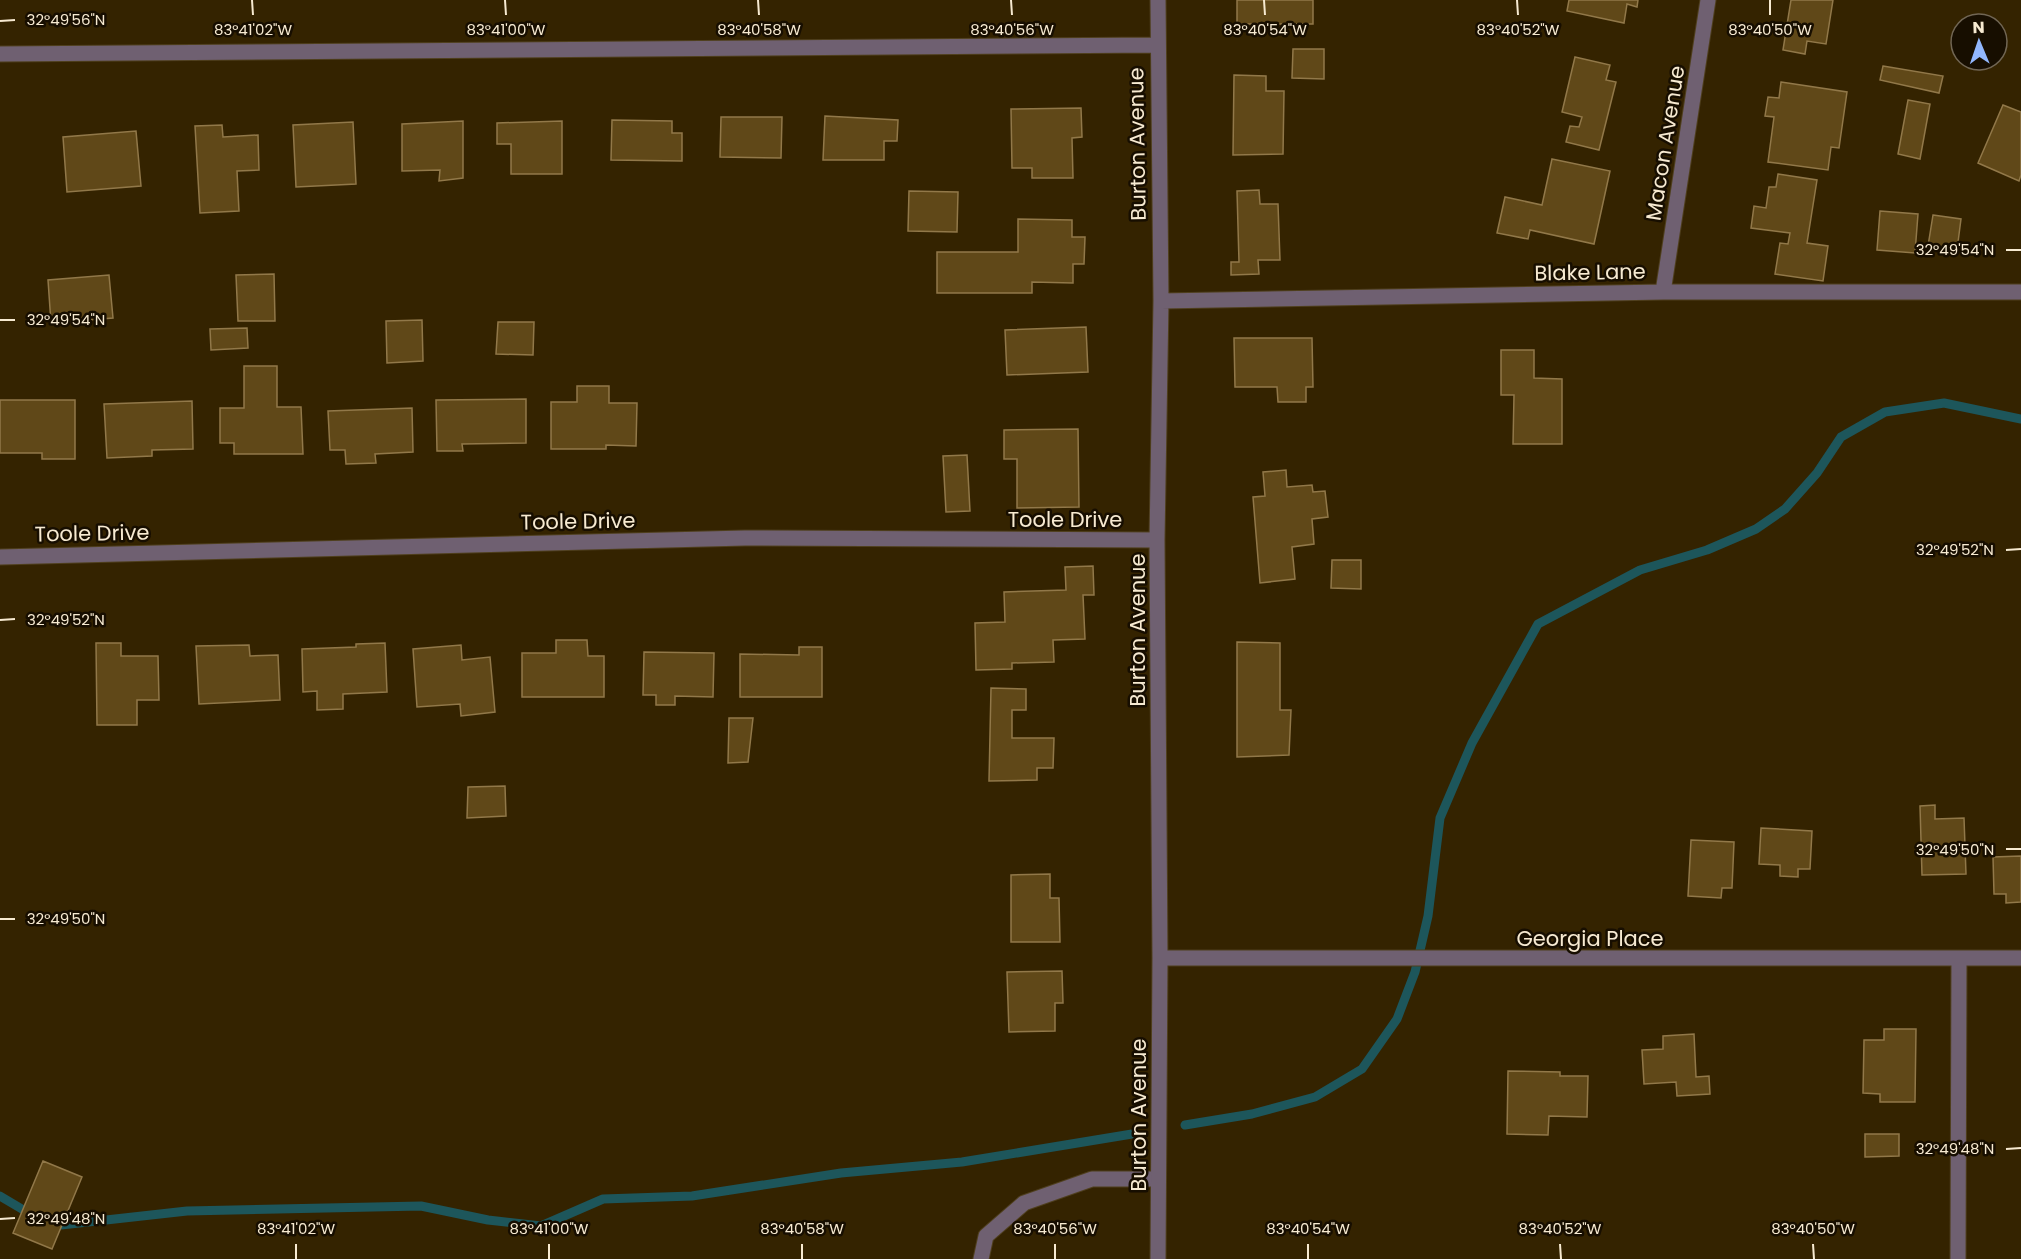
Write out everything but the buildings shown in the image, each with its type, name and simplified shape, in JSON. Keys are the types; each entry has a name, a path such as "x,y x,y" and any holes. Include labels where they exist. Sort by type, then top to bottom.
{"street":[{"name":"Burton Avenue","path":"1158,0 1161,301 1157,540 1160,958 1158,1259"},
{"name":"Macon Avenue","path":"1663,292 1708,0"},
{"path":"0,54 1157,45"},
{"name":"Blake Lane","path":"1161,301 1663,292 2021,292"},
{"name":"Toole Drive","path":"0,557 745,538 1157,540"},
{"name":"Georgia Place","path":"1160,958 2021,958"},
{"path":"1958,1259 1959,958"},
{"path":"981,1259 986,1236 1024,1203 1092,1179 1158,1179"}],"waterway":[{"path":"1185,1125 1252,1114 1315,1097 1362,1069 1397,1019 1415,972 1428,916 1440,818 1472,743 1538,624 1640,570 1707,550 1756,529 1785,509 1817,473 1841,437 1885,412 1944,403 2021,419"},
{"path":"52,1226 187,1211 421,1206 488,1220 541,1226 603,1199 692,1196 841,1173 962,1162 1132,1134"},
{"path":"0,1196 32,1215"}]}
